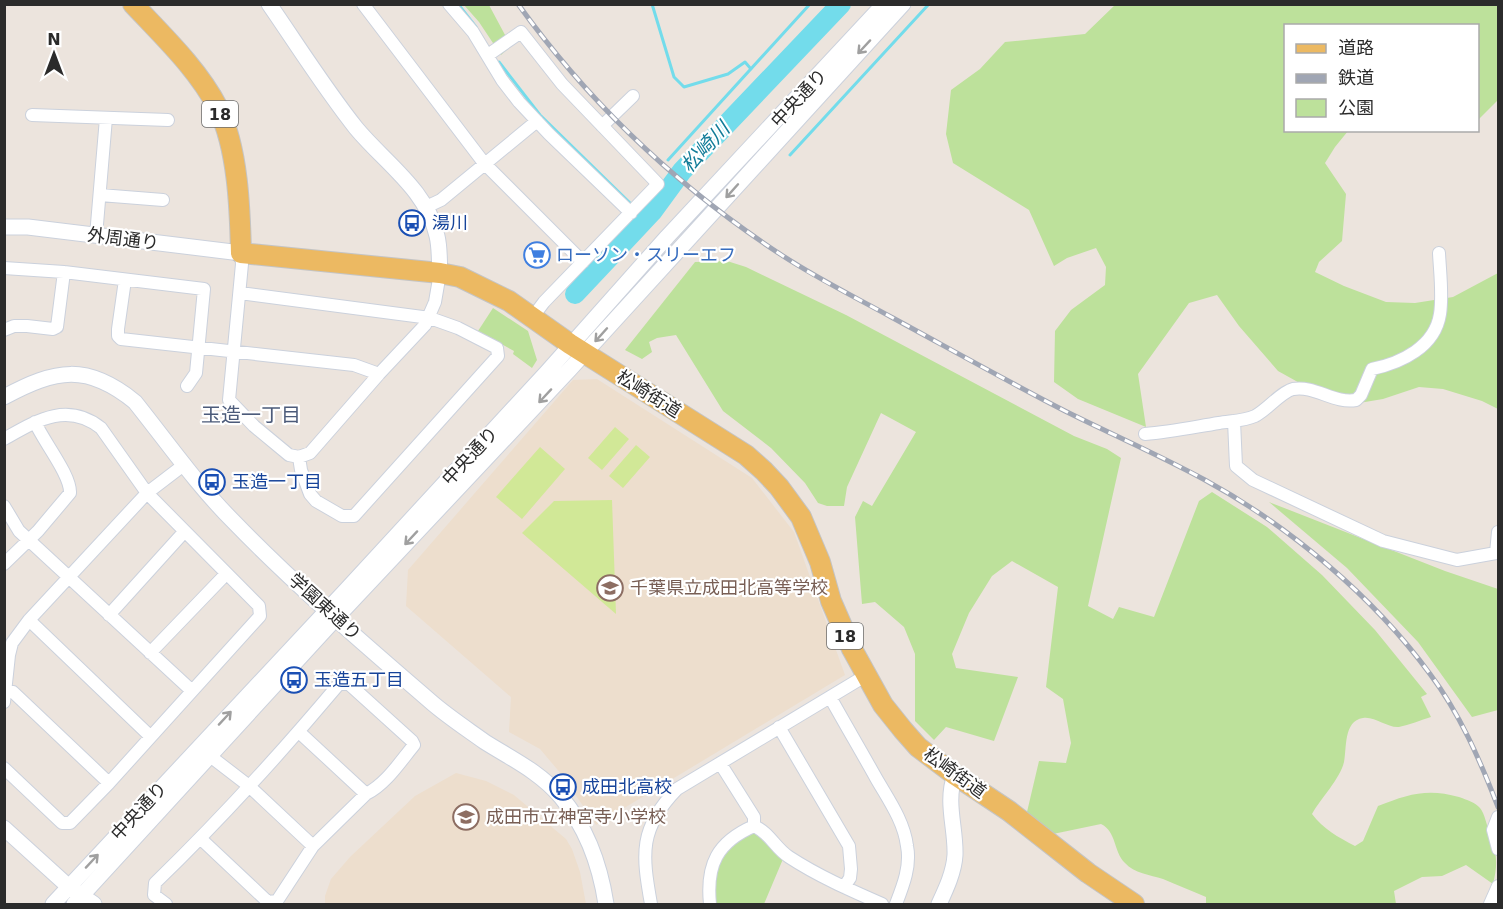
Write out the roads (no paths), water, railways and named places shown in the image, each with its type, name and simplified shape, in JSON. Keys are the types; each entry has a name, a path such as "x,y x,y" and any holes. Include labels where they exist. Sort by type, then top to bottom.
{"main road":[{"name":"18","path":"133,4 194,72 217,107 225,124 240,201 241,253"},
{"name":"松崎街道","path":"241,253 460,277 509,301 578,349 746,455 779,487 807,529 820,562 831,601 865,676 883,705 918,747 954,776 1009,811 1088,873 1134,904"}],"street":[{"path":"241,253 240,293 229,400 254,426 289,455 299,457 310,453 379,374 412,341 430,318 440,273 437,236 426,207 416,191 358,130 323,84 269,4"},
{"path":"363,4 484,163 583,262"},
{"path":"449,4 473,32 502,80 537,121 631,213"},
{"name":"中央通り","path":"578,349 884,4"},
{"name":"中央通り","path":"53,904 331,614 903,4"},
{"path":"488,55 521,32 562,84 658,184 544,302 532,318"},
{"path":"602,126 633,96"},
{"path":"32,115 168,120"},
{"path":"96,236 106,118"},
{"path":"426,207 441,200 537,121"},
{"path":"100,195 163,200"},
{"name":"外周通り","path":"4,227 28,227 241,253"},
{"path":"1145,434 1253,417 1274,404 1289,390 1299,388 1309,389 1347,402 1356,400 1361,395 1372,369 1400,361 1421,347 1433,332 1440,315 1439,253"},
{"path":"4,268 64,272 204,289 196,373 187,386"},
{"path":"4,330 14,326 53,329 57,327 64,272"},
{"path":"125,280 118,329 118,336 121,339 354,365 379,374"},
{"path":"240,293 430,318 475,336 496,348 498,356 354,516 342,516 316,501 310,494 299,457"},
{"name":"学園東通り","path":"4,397 57,375 83,375 104,381 135,402 232,521 331,614 433,704 486,742 524,764 547,782 562,799 589,840 606,904"},
{"path":"4,439 35,422 55,415 69,415 92,421 101,428 147,493 259,606 260,616 70,823 62,823 4,768"},
{"path":"1234,421 1236,466 1252,480 1383,541 1457,560 1497,554 1498,532"},
{"path":"4,564 29,540 70,493 71,486 35,422"},
{"path":"4,702 8,641 147,493 185,464"},
{"path":"4,506 18,531 191,690"},
{"path":"109,615 184,532"},
{"path":"150,652 226,574"},
{"name":"中央通り","path":"83,902 331,614"},
{"path":"29,620 150,736"},
{"path":"651,904 644,866 645,850 648,834 660,807 677,789 865,676"},
{"path":"166,904 154,895 155,883 201,839 299,732 339,684 349,684 414,745 383,781 366,794 313,846 277,901 268,902 201,839"},
{"path":"5,691 13,692 109,783"},
{"path":"830,697 904,831 908,847 908,863 906,879 896,904"},
{"path":"779,727 849,846 850,878 844,887"},
{"path":"299,732 366,794"},
{"path":"210,756 249,786 313,846"},
{"path":"720,763 754,817 754,826"},
{"path":"939,904 955,857 950,802 954,776"},
{"path":"1498,817 1493,830 1498,849"},
{"path":"710,904 712,862 730,841 754,826 763,830 785,855 805,868 882,904"},
{"path":"4,828 83,902"},
{"path":"1490,904 1498,886"}],"waterway":[{"path":"458,4 476,27"},
{"path":"652,4 674,77 684,87 728,74 745,62 751,69"},
{"path":"668,160 810,4"},
{"name":"松崎川","path":"575,294 652,212 682,171 841,4"},
{"path":"790,155 929,4"},
{"path":"499,62 540,115 630,203"}],"railway":[{"path":"518,4 545,40 605,109 671,172 742,228 794,263 1000,377 1205,480 1268,519 1328,565 1383,617 1441,689 1469,738 1498,807"}],"place":[{"name":"湯川","path":"412,223"},
{"name":"ローソン・スリーエフ","path":"537,255"},
{"name":"玉造一丁目","path":"212,482"},
{"name":"千葉県立成田北高等学校","path":"610,588"},
{"name":"玉造五丁目","path":"294,680"},
{"name":"成田北高校","path":"563,787"},
{"name":"成田市立神宮寺小学校","path":"466,817"}],"district":[{"name":"玉造一丁目","path":"251,415"}]}
